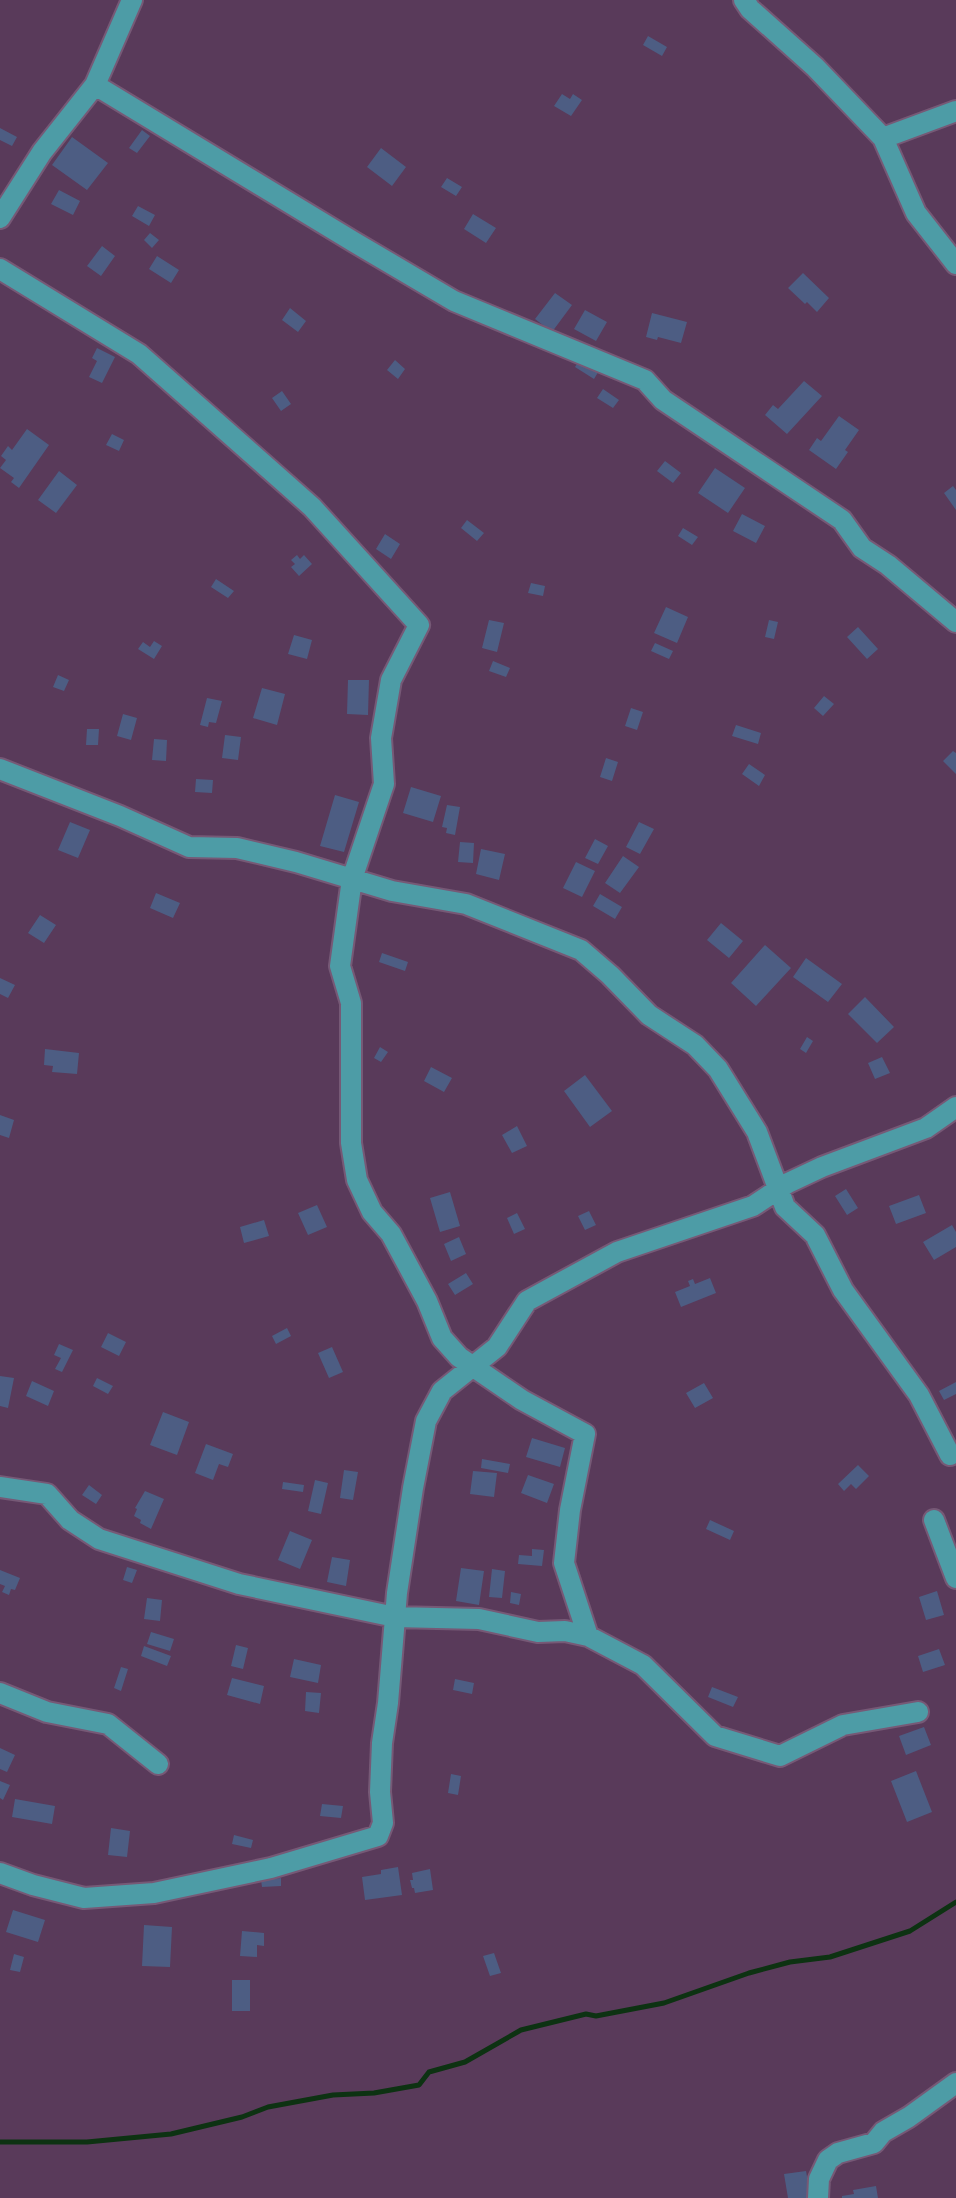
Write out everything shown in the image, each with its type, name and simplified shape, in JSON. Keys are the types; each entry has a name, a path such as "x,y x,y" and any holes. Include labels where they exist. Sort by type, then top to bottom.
{"street":[{"path":"0,218 42,152 95,85 132,0"},
{"path":"744,0 750,9 815,67 883,138 916,213 956,264"},
{"path":"95,85 454,301 645,380 663,400 842,520 862,548 888,565 956,622"},
{"path":"883,138 956,111"},
{"path":"0,269 139,354 312,507 419,625 391,680 381,738 384,784 352,879 340,966 351,1003 351,1143 357,1180 372,1212 391,1234 427,1301 442,1338 459,1357 522,1400 585,1434 570,1510 564,1563 588,1636"},
{"path":"0,769 189,847 237,848 392,891 466,904 581,950 649,1015 695,1045 718,1069 757,1132 785,1207 815,1235 843,1290 919,1395 950,1455"},
{"path":"0,1873 84,1898 154,1893 271,1868 378,1836 383,1823 380,1792 382,1743 413,1488 426,1421 442,1391 497,1347 527,1301 617,1252 753,1206 822,1167 926,1128 956,1107"},
{"path":"0,1487 47,1494 70,1520 99,1539 239,1584 395,1617 479,1619 538,1632 565,1631 588,1636 643,1665 715,1736 780,1756 843,1725 918,1712"},
{"path":"934,1520 956,1578"},
{"path":"0,1693 47,1712 108,1724 158,1764"},
{"path":"818,2198 819,2179 828,2160 838,2153 874,2143 883,2132 956,2083"}],"building":[{"path":"648,36 667,47 662,56 643,45"},
{"path":"562,94 570,99 573,94 582,100 571,116 554,106"},
{"path":"0,128 17,137 12,146 0,140"},
{"path":"142,130 150,136 137,153 129,148"},
{"path":"72,137 108,163 87,190 52,165"},
{"path":"381,148 406,167 392,186 367,167"},
{"path":"447,178 462,187 456,196 441,187"},
{"path":"59,190 80,201 73,215 51,204"},
{"path":"138,206 155,215 149,226 132,216"},
{"path":"473,214 496,228 486,243 464,229"},
{"path":"150,233 159,240 152,248 144,240"},
{"path":"102,246 115,256 101,276 87,266"},
{"path":"157,256 179,270 171,283 149,269"},
{"path":"803,273 829,298 817,312 788,288"},
{"path":"555,293 572,305 552,332 535,319"},
{"path":"290,308 306,321 298,332 282,320"},
{"path":"585,310 607,322 596,341 574,329"},
{"path":"652,313 687,322 681,343 646,337"},
{"path":"97,348 115,357 102,383 89,377 97,361 92,358"},
{"path":"581,357 600,369 594,379 575,367"},
{"path":"395,360 405,369 398,379 387,370"},
{"path":"804,381 822,396 787,434 765,415 773,405 778,409"},
{"path":"603,389 619,400 613,408 597,398"},
{"path":"282,391 291,404 281,411 272,398"},
{"path":"839,416 859,430 836,469 809,450 817,438 821,441"},
{"path":"27,429 49,445 19,488 11,482 14,478 0,468 6,460 1,456 8,446 12,450"},
{"path":"112,434 124,440 119,451 106,445"},
{"path":"665,461 681,473 673,483 657,471"},
{"path":"715,468 745,488 728,513 698,493"},
{"path":"59,471 77,485 56,513 38,500"},
{"path":"953,486 956,490 956,510 944,493"},
{"path":"742,514 765,526 756,543 733,531"},
{"path":"467,520 484,533 477,541 461,528"},
{"path":"683,528 698,537 692,545 678,536"},
{"path":"385,534 400,544 391,559 376,549"},
{"path":"297,555 300,559 304,555 312,564 299,576 291,567 295,564 291,560"},
{"path":"216,579 234,591 228,598 211,587"},
{"path":"531,583 545,586 543,596 528,593"},
{"path":"666,607 688,617 677,643 654,633"},
{"path":"489,620 504,623 497,652 482,648"},
{"path":"769,620 778,622 774,639 765,637"},
{"path":"858,627 878,649 867,659 847,637"},
{"path":"294,635 312,640 307,659 288,654"},
{"path":"154,641 162,646 154,659 138,649 143,642 150,647"},
{"path":"655,643 673,651 669,659 651,651"},
{"path":"493,661 510,668 506,677 489,671"},
{"path":"58,675 69,680 64,691 53,687"},
{"path":"348,680 369,680 368,715 347,714"},
{"path":"262,688 285,694 277,725 253,718"},
{"path":"824,696 834,704 823,716 814,708"},
{"path":"207,698 222,701 216,723 209,722 208,727 200,725"},
{"path":"631,708 643,712 637,730 625,726"},
{"path":"123,714 137,718 131,740 117,736"},
{"path":"736,725 761,733 758,744 732,736"},
{"path":"87,729 99,729 98,745 86,745"},
{"path":"225,735 241,737 238,760 222,758"},
{"path":"154,739 167,740 166,761 152,760"},
{"path":"953,751 956,753 956,774 943,761"},
{"path":"606,758 618,762 612,781 600,777"},
{"path":"749,764 765,775 759,786 742,774"},
{"path":"196,779 213,780 212,793 195,792"},
{"path":"411,787 441,796 433,822 403,813"},
{"path":"335,795 359,802 344,852 320,846"},
{"path":"447,805 460,807 455,835 446,833 447,828 442,827"},
{"path":"70,822 90,830 78,858 58,850"},
{"path":"639,822 654,829 640,854 626,847"},
{"path":"595,839 608,846 598,864 585,858"},
{"path":"460,842 474,843 473,863 458,862"},
{"path":"481,849 505,854 499,880 476,874"},
{"path":"623,856 639,867 620,893 605,883"},
{"path":"576,862 595,871 582,897 563,888"},
{"path":"156,893 180,903 173,918 150,908"},
{"path":"600,894 622,907 615,919 593,906"},
{"path":"40,915 56,925 44,943 28,933"},
{"path":"721,923 743,941 729,958 707,940"},
{"path":"765,945 791,968 756,1006 731,983"},
{"path":"382,953 408,962 405,971 379,962"},
{"path":"806,958 842,984 828,1002 793,977"},
{"path":"0,978 15,985 8,998 0,994"},
{"path":"865,997 894,1027 877,1043 848,1014"},
{"path":"807,1037 813,1041 806,1053 800,1049"},
{"path":"380,1047 388,1052 381,1062 374,1058"},
{"path":"45,1049 79,1053 77,1074 52,1072 53,1066 44,1065"},
{"path":"882,1057 890,1073 875,1079 868,1063"},
{"path":"431,1067 452,1078 444,1092 424,1081"},
{"path":"585,1075 612,1111 590,1127 564,1091"},
{"path":"0,1115 14,1120 9,1138 0,1135"},
{"path":"517,1126 527,1146 512,1153 502,1135"},
{"path":"846,1189 858,1208 847,1215 835,1196"},
{"path":"450,1192 460,1226 440,1232 430,1198"},
{"path":"919,1195 926,1213 896,1224 889,1206"},
{"path":"317,1205 327,1227 308,1235 298,1213"},
{"path":"589,1211 596,1225 585,1230 578,1216"},
{"path":"517,1213 525,1229 514,1234 507,1218"},
{"path":"264,1220 269,1236 244,1243 240,1227"},
{"path":"952,1225 956,1232 956,1247 934,1260 923,1242"},
{"path":"459,1237 466,1254 451,1261 444,1244"},
{"path":"466,1273 473,1284 455,1295 448,1284"},
{"path":"710,1278 716,1293 681,1307 675,1292 690,1286 688,1281 693,1279 695,1284"},
{"path":"287,1328 291,1336 276,1344 272,1336"},
{"path":"108,1333 126,1342 119,1356 101,1347"},
{"path":"59,1344 73,1350 62,1372 55,1369 61,1358 54,1355"},
{"path":"332,1347 343,1372 329,1378 318,1353"},
{"path":"0,1376 14,1378 8,1408 0,1406"},
{"path":"97,1378 113,1386 108,1394 93,1386"},
{"path":"32,1381 54,1391 48,1406 26,1396"},
{"path":"956,1382 956,1394 944,1400 939,1391"},
{"path":"704,1383 713,1398 695,1408 686,1393"},
{"path":"163,1412 189,1422 177,1455 150,1445"},
{"path":"532,1438 565,1448 560,1467 526,1457"},
{"path":"206,1444 233,1454 228,1467 219,1464 213,1480 195,1473"},
{"path":"482,1459 510,1464 508,1473 481,1468"},
{"path":"858,1465 869,1476 856,1489 851,1484 844,1491 838,1484"},
{"path":"344,1470 358,1472 353,1500 340,1498"},
{"path":"473,1471 497,1473 494,1497 470,1494"},
{"path":"528,1475 554,1484 547,1503 521,1493"},
{"path":"315,1480 328,1483 321,1514 308,1511"},
{"path":"283,1482 304,1485 303,1492 282,1489"},
{"path":"89,1485 102,1495 96,1504 82,1495"},
{"path":"145,1491 164,1499 151,1529 134,1516"},
{"path":"710,1520 734,1531 730,1540 706,1529"},
{"path":"290,1531 312,1540 300,1569 278,1560"},
{"path":"532,1549 544,1550 542,1566 518,1564 519,1555 532,1556"},
{"path":"332,1557 350,1560 346,1586 327,1582"},
{"path":"127,1567 137,1570 132,1583 123,1580"},
{"path":"461,1568 484,1571 479,1605 456,1601"},
{"path":"492,1569 505,1571 502,1598 489,1597"},
{"path":"0,1570 20,1578 9,1595 2,1592 5,1586 0,1584"},
{"path":"937,1591 944,1615 926,1620 919,1597"},
{"path":"511,1592 521,1594 519,1605 510,1603"},
{"path":"147,1598 162,1600 160,1621 144,1619"},
{"path":"151,1632 174,1639 170,1651 147,1644"},
{"path":"236,1645 248,1648 243,1669 231,1666"},
{"path":"144,1646 171,1656 167,1666 141,1656"},
{"path":"939,1649 945,1665 923,1672 918,1656"},
{"path":"294,1659 321,1665 318,1683 290,1677"},
{"path":"121,1667 128,1669 121,1691 114,1688"},
{"path":"232,1678 264,1686 260,1704 227,1695"},
{"path":"455,1679 474,1683 472,1694 453,1690"},
{"path":"712,1687 738,1697 733,1707 708,1697"},
{"path":"306,1692 321,1693 319,1713 305,1711"},
{"path":"924,1727 931,1745 906,1755 899,1736"},
{"path":"0,1748 15,1755 7,1772 0,1769"},
{"path":"916,1771 932,1812 907,1822 891,1781"},
{"path":"451,1774 461,1776 458,1795 448,1793"},
{"path":"0,1781 10,1785 3,1800 0,1798"},
{"path":"15,1799 55,1806 52,1824 12,1817"},
{"path":"322,1804 343,1806 341,1818 320,1816"},
{"path":"111,1828 130,1831 127,1857 108,1855"},
{"path":"234,1835 253,1840 251,1848 232,1844"},
{"path":"398,1867 402,1895 365,1900 362,1877"},
{"path":"430,1869 433,1890 415,1893 410,1880 413,1880 412,1873"},
{"path":"281,1878 281,1886 262,1887 261,1880"},
{"path":"13,1910 45,1920 38,1942 6,1932"},
{"path":"144,1925 172,1927 170,1967 142,1966"},
{"path":"242,1931 264,1933 264,1946 257,1945 257,1957 240,1956"},
{"path":"494,1953 501,1973 490,1976 483,1956"},
{"path":"14,1954 24,1957 20,1972 10,1970"},
{"path":"232,1980 250,1980 250,2011 232,2011"},
{"path":"806,2171 811,2198 788,2198 784,2174"},
{"path":"876,2186 878,2198 842,2198 854,2194 853,2190"}],"waterway":[{"path":"0,2142 87,2142 171,2134 242,2117 268,2107 333,2095 374,2093 419,2085 429,2072 465,2062 521,2030 586,2014 596,2016 664,2003 749,1973 790,1962 830,1957 910,1931 956,1902"}]}
